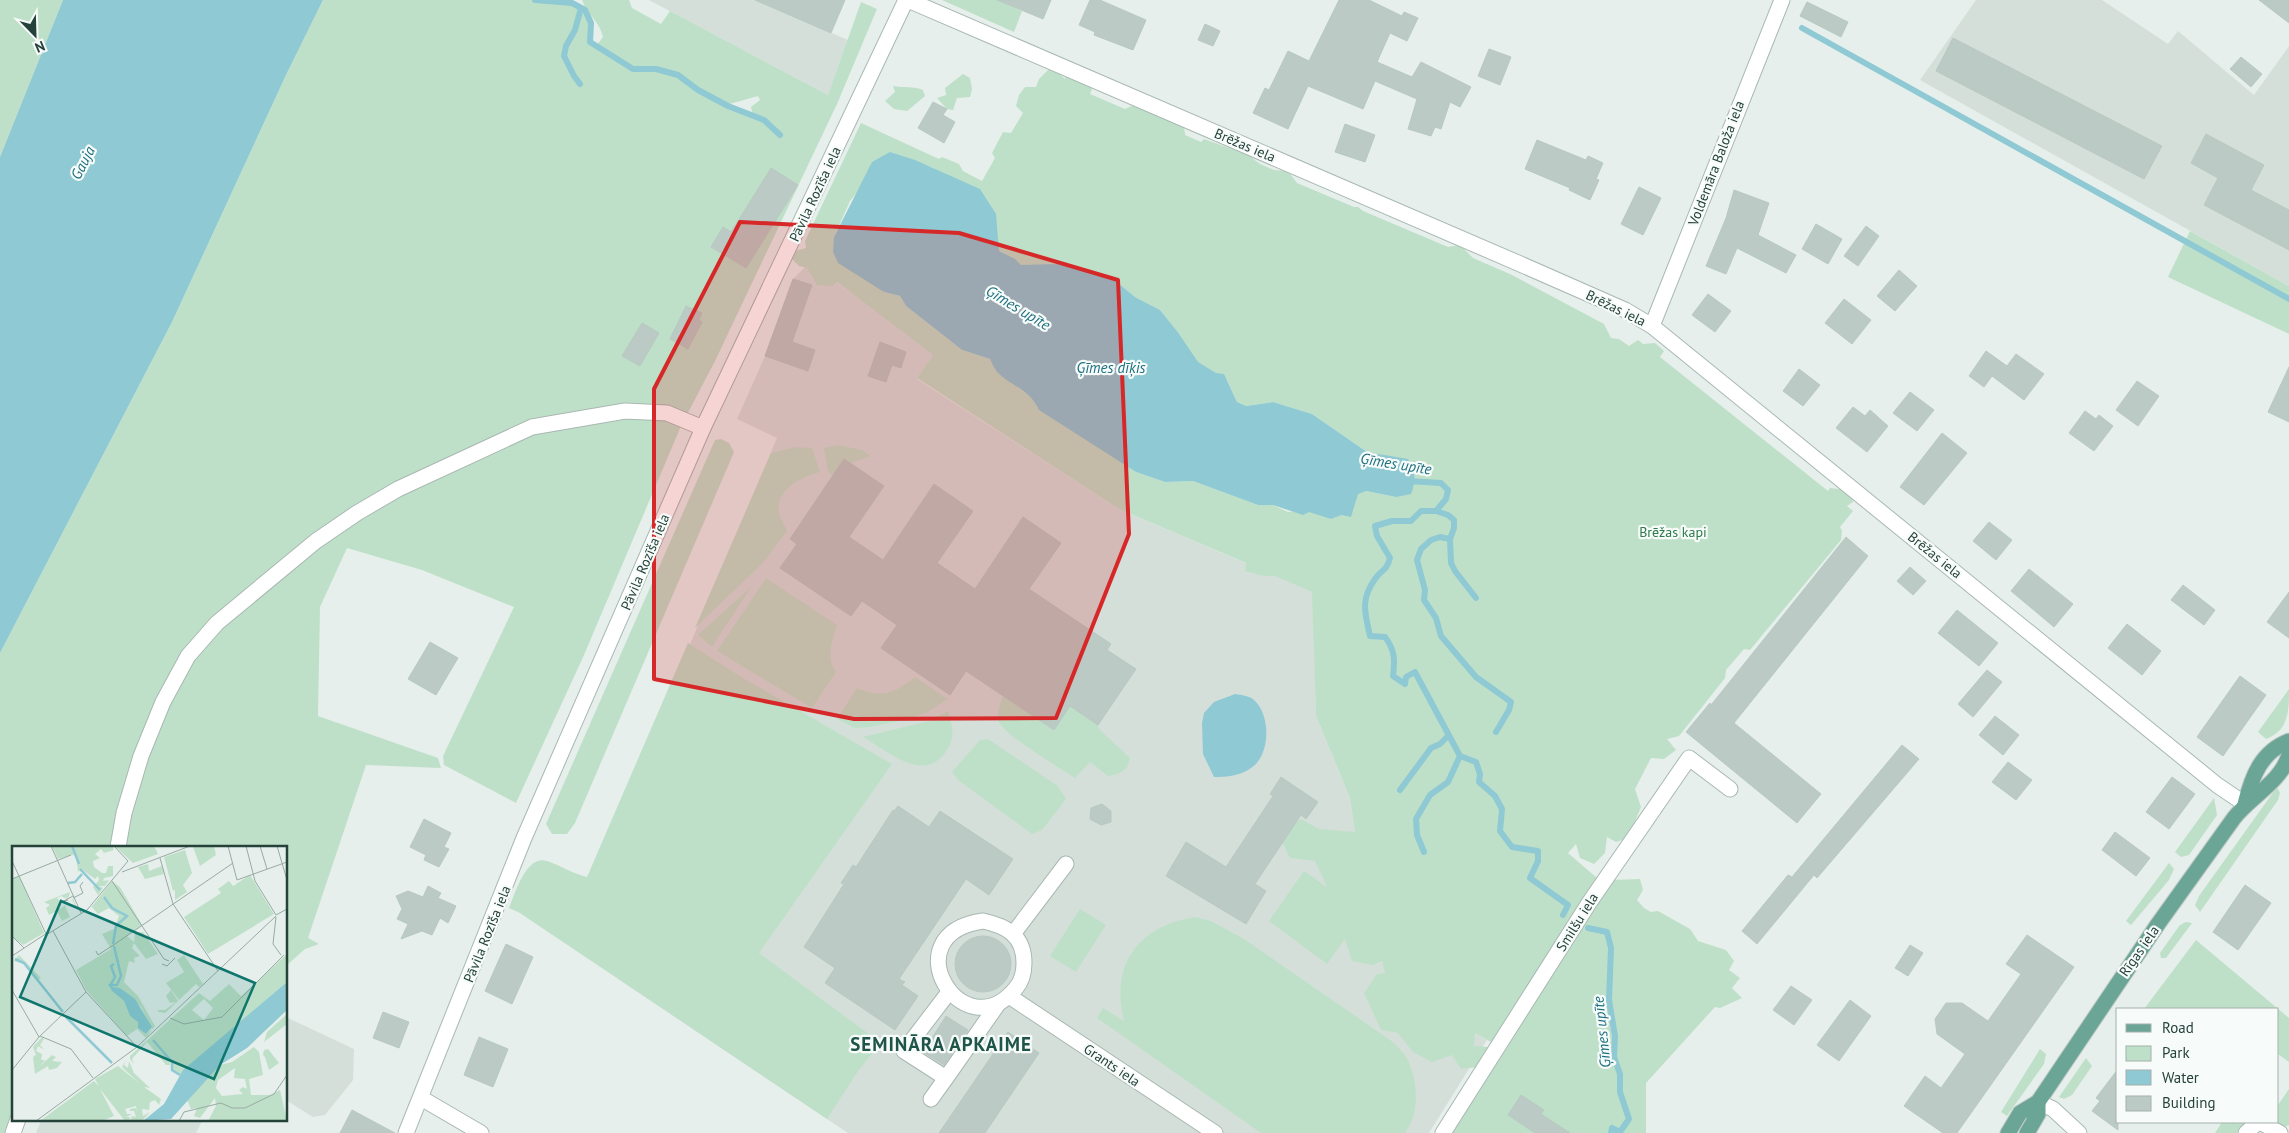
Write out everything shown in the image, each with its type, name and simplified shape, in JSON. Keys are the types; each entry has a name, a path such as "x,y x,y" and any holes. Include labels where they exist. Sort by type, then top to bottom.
{"main road":[{"name":"Rīgas iela","path":"2245,804 2252,777 2275,747 2289,740"},
{"name":"Rīgas iela","path":"2008,1133 2020,1113 2038,1102 2158,924 2245,804 2276,777 2289,755"},
{"name":"Rīgas iela","path":"2027,1133 2038,1114 2038,1102"}],"street":[{"name":"Brēžas iela","path":"907,0 1518,263 1625,310 1652,326 2217,785 2245,804"},
{"name":"Pāvila Rozīša iela","path":"406,1133 524,838 703,428 907,0"},
{"name":"Voldemāra Baloža iela","path":"1652,326 1782,0"},
{"path":"118,846 124,813 141,756 163,702 188,656 218,623 316,541 357,513 398,489 532,427 625,411 667,413 703,428"},
{"name":"Smilšu iela","path":"1443,1133 1589,903 1689,758 1730,788"},
{"path":"1013,934 1066,864"},
{"path":"931,1099 1003,1000 1018,985 1024,972 1024,956 1019,940 997,924 983,921 968,923 955,930 945,940 939,954 938,967 942,980 949,992 959,1000 971,1005 984,1006 1003,1000"},
{"path":"946,1078 904,1051 949,992"},
{"name":"Grants iela","path":"1003,1000 1215,1133"},
{"path":"421,1098 481,1133"},
{"path":"2038,1102 2053,1109 2080,1133"},
{"path":"13,1133 18,1120"},
{"path":"2246,1133 2258,1123"},
{"path":"2261,1123 2280,1133"}],"highlighted area":[{"path":"740,222 959,233 1118,280 1129,534 1056,718 854,719 654,679 654,389"}],"shaded area":[{"path":"649,0 755,0 848,40 828,95"},
{"path":"1976,0 2102,0 2168,44 2178,31 2254,95 2289,46 2289,286 1920,80"},
{"path":"809,263 859,298 933,355 917,379 1119,509 1313,592 1316,716 1350,798 1367,903 1387,979 1487,1040 1429,1133 848,1133 520,913 589,884 777,438 737,419 765,356 793,279"},
{"path":"288,1018 354,1049 353,1080 325,1115 313,1117 288,1101"},
{"path":"42,1120 202,1120 196,1133 36,1133"}],"green space":[{"path":"0,0 63,0 0,157"},
{"path":"323,0 572,0 568,3 585,10 591,23 590,42 596,46 603,37 582,0 629,0 632,8 661,24 670,11 828,95 861,2 877,9 837,104 715,361 681,426 584,655 516,803 444,765 443,756 514,607 422,570 347,548 320,607 318,716 438,758 441,768 366,765 308,938 319,944 305,949 288,964 288,846 12,846 12,1120 15,1120 15,1133 0,1133 0,653 172,322 286,75","holes":["758,96 760,100 751,107 753,116 726,105"]},
{"path":"942,0 1010,0 1008,5 1022,11 1014,32"},
{"name":"Brēžas kapi","path":"1052,66 1060,69 1060,74 1065,79 1066,72 1082,77 1092,89 1090,94 1125,109 1134,105 1163,118 1174,120 1184,127 1185,135 1201,142 1204,139 1248,155 1260,164 1274,170 1288,171 1297,183 1358,207 1363,211 1448,247 1460,245 1473,258 1512,275 1604,324 1611,338 1619,339 1629,346 1638,340 1643,344 1655,343 1664,351 1660,357 1828,491 1830,488 1849,490 1853,502 1847,506 1853,511 1840,527 1842,531 1841,540 1750,650 1744,649 1726,670 1725,678 1679,736 1667,739 1676,750 1664,759 1651,758 1635,789 1641,807 1628,838 1616,842 1607,837 1605,853 1594,864 1580,858 1576,844 1568,853 1597,878 1612,880 1640,879 1643,890 1637,900 1644,908 1651,912 1658,911 1690,929 1698,941 1726,950 1734,961 1729,970 1740,978 1732,988 1742,998 1720,1008 1715,1007 1646,1083 1646,1133 1443,1133 1498,1046 1475,1033 1474,1046 1488,1047 1478,1067 1461,1069 1452,1055 1432,1062 1413,1052 1398,1033 1381,1030 1364,993 1377,974 1385,973 1382,961 1373,965 1352,961 1345,939 1327,964 1269,921 1304,871 1327,887 1315,861 1290,858 1280,838 1288,828 1301,819 1319,829 1355,832 1350,798 1316,716 1312,592 1275,576 1264,576 1245,571 1246,563 1119,509 917,378 933,355 837,282 832,286 817,285 807,268 799,266 792,259 795,251 806,248 805,241 861,123 939,159 942,157 959,164 963,171 982,181 995,158 992,153 1003,132 1011,133 1023,113 1016,106 1019,95 1025,87 1036,87 1039,79","holes":["890,152 933,168 961,186 997,257 1025,269 1057,264 1112,278 1135,297 1160,310 1177,331 1195,363 1227,380 1237,402 1246,406 1273,402 1312,414 1367,452 1383,455 1396,497 1366,491 1347,495 1342,515 1331,519 1308,510 1288,512 1273,505 1258,505 1193,481 1165,482 1136,472 998,373 990,359 962,350 906,306 900,296 884,292 834,237 850,201"]},
{"path":"963,74 970,78 972,89 970,97 957,98 953,110 947,109 937,98 946,95 945,88"},
{"path":"893,86 920,89 923,90 925,96 907,111 894,109 885,101 895,92"},
{"path":"2190,231 2289,286 2289,334 2168,277"},
{"path":"721,439 729,443 734,452 575,823 567,834 552,834 546,824 715,440"},
{"path":"838,445 862,450 870,456 851,463 844,459 833,476 828,472 824,448"},
{"path":"795,447 812,448 820,472 805,477 791,485 781,497 779,513 787,531 763,563 695,628 771,453"},
{"path":"766,578 837,625 831,655 831,661 836,672 812,708 717,651"},
{"path":"751,587 712,647 698,635"},
{"path":"688,643 743,678 892,764 759,953 881,1043 858,1071 827,1119 520,913 509,908 527,869 533,863 540,860 587,877"},
{"path":"915,677 948,699 926,713 905,720 870,727 855,728 837,719 857,688 874,693 888,693"},
{"path":"2289,689 2289,705 2286,719 2279,731 2266,739 2258,732"},
{"path":"1003,696 1054,730 1070,706 1098,725 1099,729 1130,758 1127,768 1118,774 1108,776 1090,762 1075,778 1021,743 1003,728 999,722 998,715"},
{"path":"948,711 952,738 944,754 935,762 915,765 893,756 863,737 929,721"},
{"path":"988,739 1058,786 1066,799 1042,830 1032,834 958,780 952,772 980,740"},
{"path":"2277,787 2280,793 2278,800 2200,912 2195,905 2199,896"},
{"path":"2214,798 2217,815 2189,855 2181,857 2175,852"},
{"path":"2169,863 2174,869 2169,880 2131,925 2126,921"},
{"path":"1080,909 1106,925 1076,972 1050,956"},
{"path":"1195,917 1211,921 1244,939 1397,1046 1408,1060 1414,1078 1416,1097 1413,1116 1405,1133 1261,1133 1097,1018 1103,1008 1124,1021 1121,982 1125,965 1133,951 1144,939 1158,929"},
{"path":"2186,922 2192,923 2166,958 2161,958 2160,953 2180,925"},
{"path":"2196,940 2277,1008 2145,1008"},
{"path":"2279,1010 2289,1018 2289,1062 2279,1055"},
{"path":"2040,1049 2046,1054 2044,1064 2007,1116 2001,1112"},
{"path":"2086,1058 2092,1066 2072,1095 2064,1099 2059,1097"},
{"path":"2289,1089 2289,1125 2284,1127 2278,1123 2279,1104"},
{"path":"2221,1123 2244,1123 2237,1133 2215,1133"}],"water":[{"name":"Gauja","path":"63,0 323,0 286,75 172,322 0,653 0,157"},
{"name":"Ģīmes dīķis","path":"890,152 915,160 980,189 996,214 999,251 1015,259 1021,265 1057,264 1112,278 1135,297 1160,310 1198,362 1216,373 1224,374 1237,402 1246,406 1273,402 1312,414 1367,452 1408,459 1413,468 1414,477 1411,494 1396,497 1366,491 1358,494 1351,517 1342,515 1331,519 1309,512 1303,515 1273,505 1258,505 1193,481 1165,482 1136,472 1039,410 1026,393 998,373 990,359 962,350 906,306 900,296 884,292 838,263 833,252 834,237 872,162"},
{"path":"1235,694 1252,698 1261,709 1266,727 1265,746 1257,762 1247,771 1233,776 1214,777 1203,754 1202,723 1204,713 1214,702"}],"building":[{"path":"755,0 845,0 831,33"},
{"path":"997,0 1051,0 1043,19"},
{"path":"1090,0 1100,0 1146,20 1133,50 1094,35 1095,32 1079,25"},
{"path":"1339,0 1369,0 1402,16 1404,12 1418,18 1407,41 1390,33 1377,62 1412,77 1421,62 1471,87 1460,107 1450,102 1441,129 1435,127 1431,136 1408,129 1417,99 1375,81 1363,109 1308,86 1288,129 1253,113 1265,88 1269,90 1288,51 1309,61"},
{"path":"2259,0 2289,0 2289,23"},
{"path":"1807,2 1848,22 1841,37 1800,16"},
{"path":"1205,24 1220,31 1213,46 1198,40"},
{"path":"1953,38 2162,146 2144,179 1936,71"},
{"path":"1489,49 1511,57 1500,85 1478,76"},
{"path":"2241,57 2262,74 2251,87 2230,69"},
{"path":"933,102 947,109 943,115 955,122 944,143 918,128"},
{"path":"1345,124 1375,135 1365,162 1335,152"},
{"path":"2206,134 2264,165 2251,190 2289,210 2289,250 2204,205 2218,178 2191,163"},
{"path":"1537,140 1586,160 1588,156 1603,163 1596,179 1599,180 1590,200 1569,190 1570,188 1525,169"},
{"path":"771,168 798,185 746,268 711,247 723,227 731,232"},
{"path":"1639,187 1661,198 1643,235 1621,224"},
{"path":"1734,190 1769,203 1758,235 1796,255 1786,273 1737,248 1726,274 1706,266 1726,218"},
{"path":"1816,224 1842,239 1828,264 1802,249"},
{"path":"1866,226 1879,236 1858,266 1844,256"},
{"path":"1899,270 1917,286 1895,311 1877,296"},
{"path":"793,279 812,285 792,342 815,350 808,371 765,356"},
{"path":"1708,294 1731,311 1715,332 1692,315"},
{"path":"1844,299 1871,320 1852,344 1825,323"},
{"path":"686,306 702,313 699,320 702,322 688,349 670,339"},
{"path":"642,323 659,333 640,366 622,356"},
{"path":"880,342 906,352 901,368 892,365 886,382 868,376"},
{"path":"1986,351 2007,366 2016,354 2044,374 2024,400 1992,376 1984,387 1969,376"},
{"path":"2289,367 2289,422 2268,412"},
{"path":"1799,369 1820,385 1803,406 1783,391"},
{"path":"2137,381 2159,396 2138,426 2116,410"},
{"path":"1910,392 1934,410 1917,431 1893,413"},
{"path":"1853,407 1865,416 1870,410 1888,426 1867,452 1836,428"},
{"path":"2085,411 2096,419 2099,415 2113,426 2094,451 2069,433"},
{"path":"1942,433 1967,453 1924,505 1900,487"},
{"path":"844,459 884,486 849,537 883,560 934,484 973,511 937,563 975,589 1023,517 1061,543 1029,589 1111,644 1107,650 1136,669 1098,725 1070,706 1054,730 966,671 950,695 881,648 897,625 862,601 851,616 780,568 797,544 790,539"},
{"path":"1989,522 2012,540 1996,560 1973,541"},
{"path":"1846,537 1868,556 1734,723 1821,794 1797,823 1686,732 1710,703 1711,705"},
{"path":"1910,567 1926,581 1913,595 1897,581"},
{"path":"2029,569 2073,604 2054,627 2011,591"},
{"path":"2183,585 2215,610 2204,625 2171,600"},
{"path":"2289,592 2289,638 2267,622"},
{"path":"1957,610 1998,643 1979,666 1938,633"},
{"path":"2127,624 2161,651 2142,675 2108,648"},
{"path":"430,642 458,658 436,695 408,679"},
{"path":"1987,670 2002,682 1973,717 1958,704"},
{"path":"2240,676 2266,695 2223,756 2197,737"},
{"path":"1995,716 2019,735 2003,755 1979,735"},
{"path":"1902,745 1919,759 1817,878 1814,875 1757,944 1742,931 1788,875 1792,877"},
{"path":"2008,762 2032,780 2016,800 1992,782"},
{"path":"1281,777 1318,802 1306,819 1301,815 1255,884 1266,891 1246,924 1166,876 1186,842 1226,867 1273,796 1270,794"},
{"path":"2172,777 2195,794 2169,829 2146,812"},
{"path":"1102,804 1111,811 1111,822 1101,825 1090,819 1091,808"},
{"path":"898,806 929,827 940,811 1013,859 989,895 966,879 899,979 905,982 902,985 918,996 895,1030 825,983 835,968 804,947 844,884 841,883 853,865 856,867 893,810"},
{"path":"424,819 451,833 444,847 449,849 439,867 424,860 426,855 410,847"},
{"path":"2115,832 2150,858 2136,876 2102,850"},
{"path":"2245,885 2271,903 2238,950 2213,932"},
{"path":"428,886 441,893 438,898 456,906 448,923 440,918 432,935 422,931 401,939 408,924 397,919 402,909 396,896 408,891 423,897"},
{"path":"2027,935 2074,967 1957,1133 1943,1133 1904,1106 1925,1076 1941,1088 1965,1054 1937,1034 1935,1019 1946,1003 1962,1003 1988,1021 2021,974 2006,964"},
{"path":"978,936 988,936 1003,944 1009,953 1011,964 1009,975 1003,984 988,992 978,992 967,987 960,980 955,969 955,959 960,948 967,941"},
{"path":"506,944 533,957 512,1004 485,991"},
{"path":"1910,945 1923,953 1908,976 1895,968"},
{"path":"1791,986 1812,1000 1794,1025 1773,1010"},
{"path":"1850,1000 1871,1016 1839,1061 1817,1045"},
{"path":"383,1012 409,1022 399,1048 373,1038"},
{"path":"946,1016 968,1030 944,1065 923,1052"},
{"path":"1008,1032 1039,1053 985,1133 939,1133"},
{"path":"479,1037 508,1049 493,1087 464,1075"},
{"path":"2116,1072 2116,1123 2118,1123 2118,1130 2092,1111 2100,1101 2096,1098"},
{"path":"1521,1095 1544,1110 1541,1114 1570,1133 1535,1133 1508,1115"},
{"path":"352,1110 395,1133 340,1133"}],"waterway":[{"name":"Ģīmes upīte","path":"535,0 572,3 585,10 591,23 590,42 633,69 656,69 678,75 698,90 728,106 764,120 780,135"},
{"path":"580,84 564,56 566,46 575,30 581,8"},
{"path":"1802,28 2289,299"},
{"name":"Ģīmes upīte","path":"1408,481 1441,483 1448,490 1446,499 1436,511 1421,511 1411,521 1392,521 1375,526 1377,536 1390,558 1387,566 1377,576 1367,594 1365,613 1370,636 1385,637 1391,646 1394,655 1393,676 1405,684 1406,677 1415,672 1460,756 1476,762 1480,774 1479,782 1495,796 1502,809 1500,831 1512,847 1538,851 1538,861 1530,878 1568,905 1563,915"},
{"path":"1436,511 1448,515 1454,520 1454,528 1450,539 1440,537 1431,540 1421,549 1417,560 1425,590 1424,600 1436,618 1441,636 1476,677 1511,702 1509,710 1496,732"},
{"path":"1450,539 1451,563 1476,598"},
{"path":"1400,790 1431,748 1440,744 1448,736"},
{"path":"1424,852 1417,835 1416,819 1430,795 1448,782 1460,756"},
{"name":"Ģīmes upīte","path":"1588,928 1607,932 1611,948 1609,1000 1615,1036 1614,1057 1620,1074 1620,1092 1629,1119 1620,1132 1612,1128 1611,1133"}],"district":[{"name":"SEMINĀRA APKAIME","path":"941,1044"}]}
